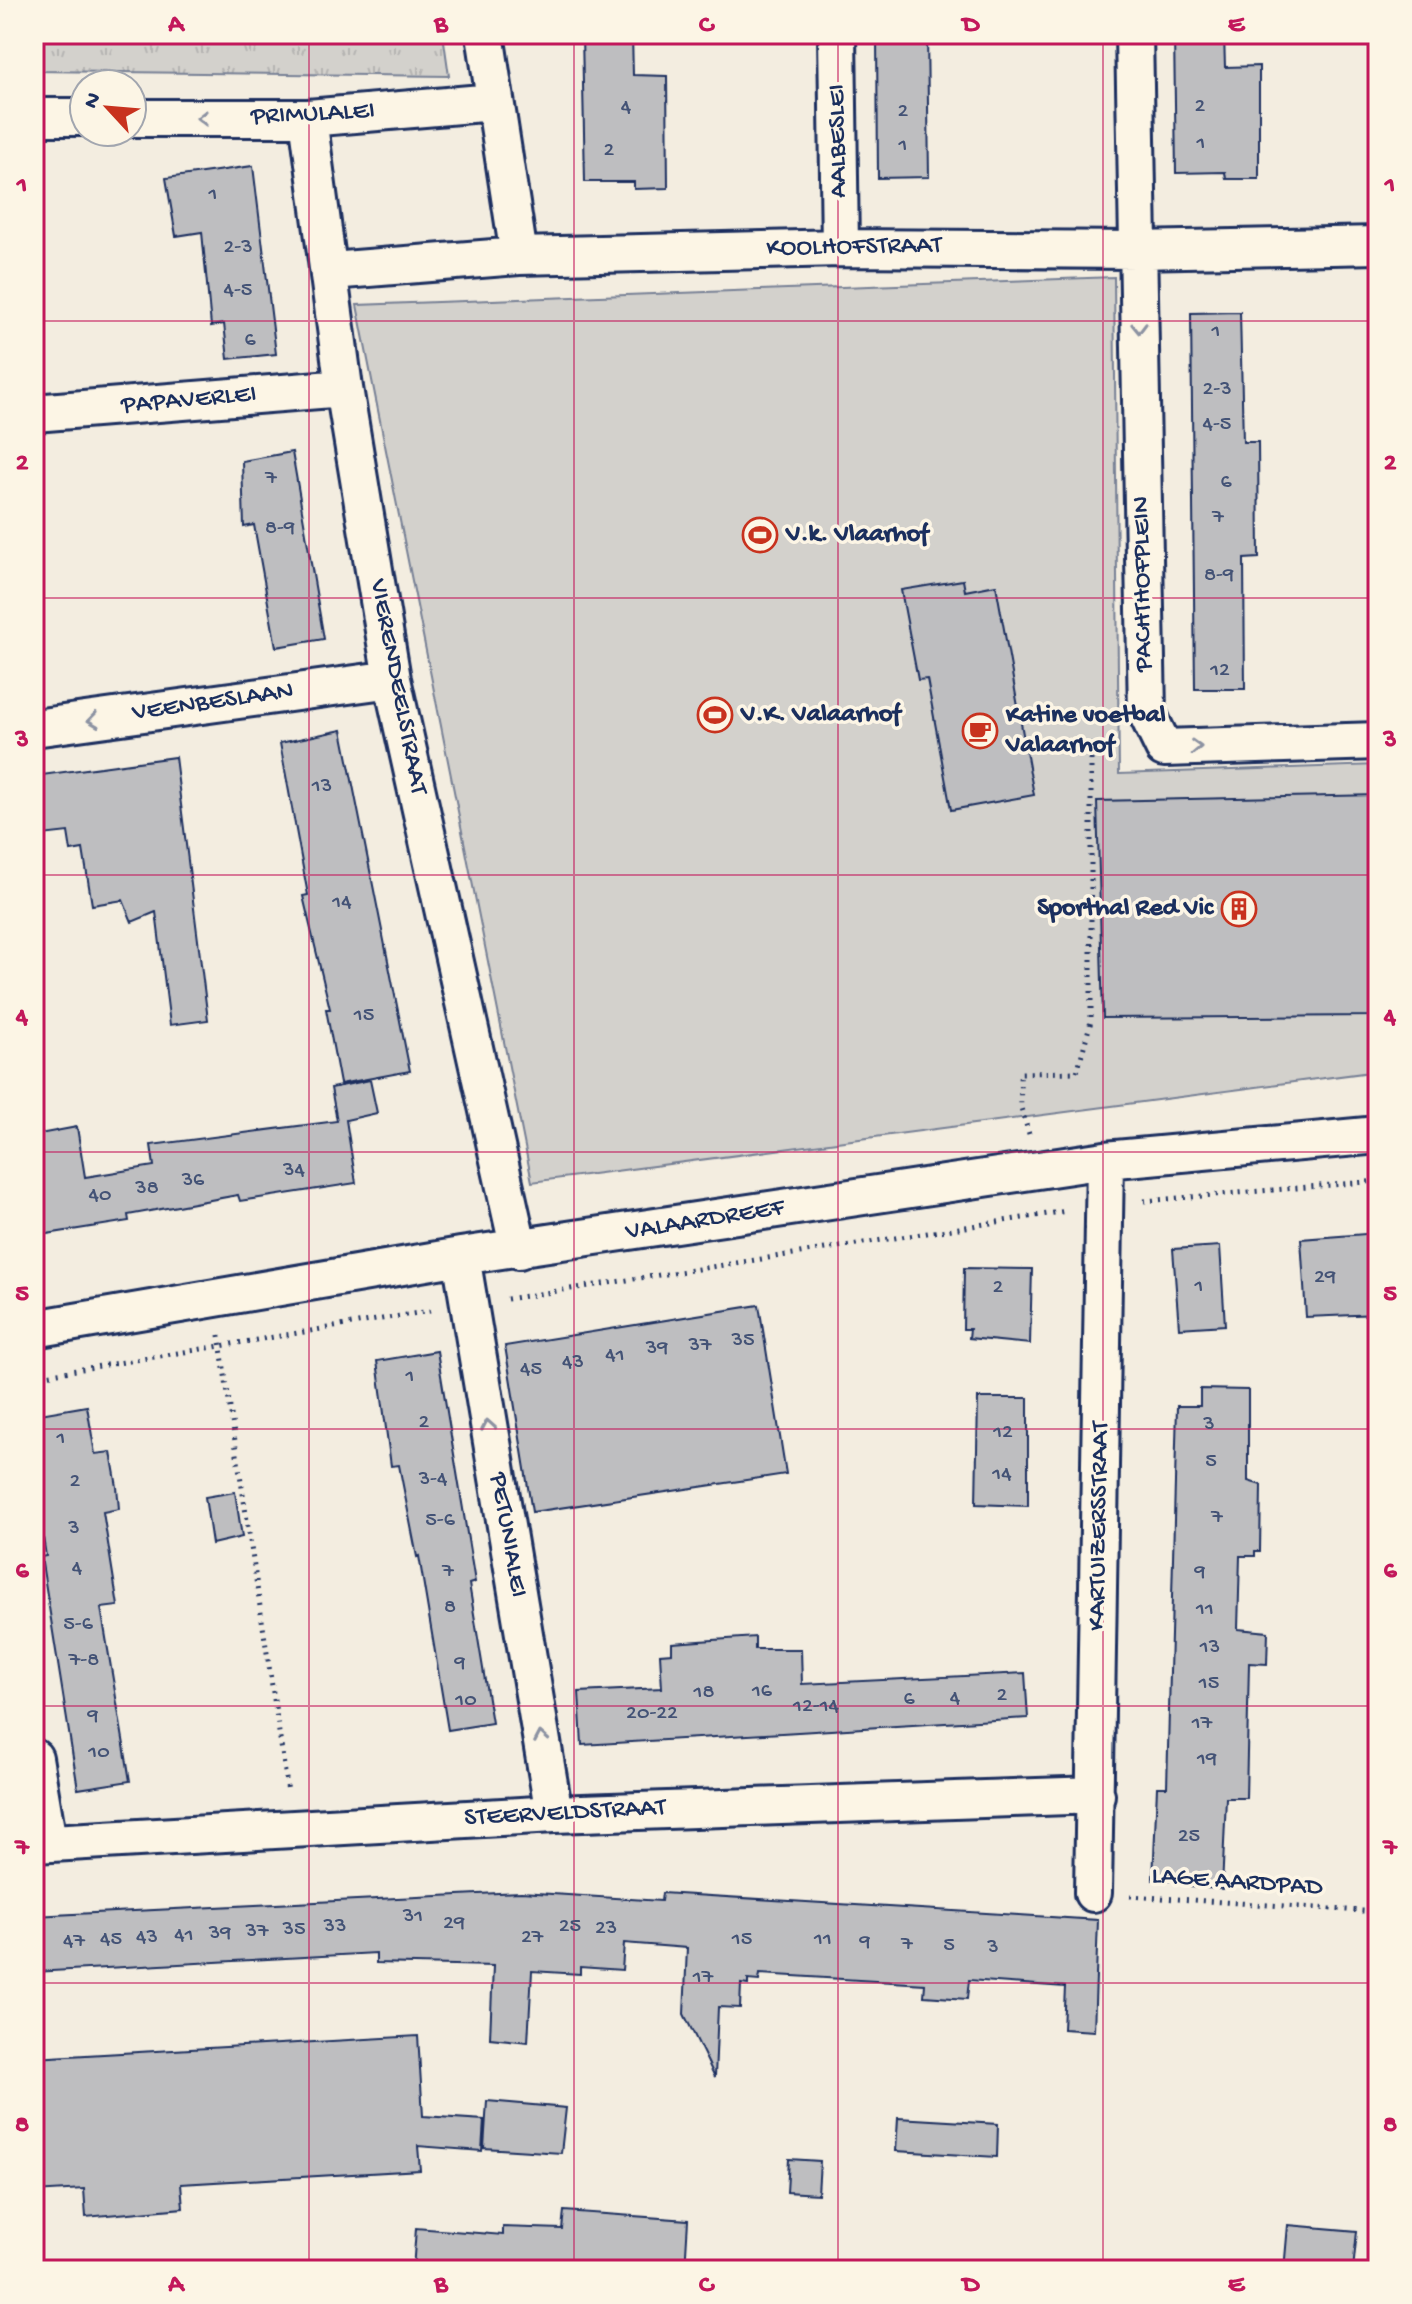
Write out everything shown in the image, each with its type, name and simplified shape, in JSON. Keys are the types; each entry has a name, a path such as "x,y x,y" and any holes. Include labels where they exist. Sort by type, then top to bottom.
{"street":[{"path":"485,34 519,256"},
{"name":"AALBESLEI","path":"837,34 840,248"},
{"name":"PACHTHOFPLEIN","path":"1134,34 1147,713 1164,748"},
{"name":"PRIMULALEI","path":"148,118 308,118 494,102"},
{"path":"34,117 68,117"},
{"name":"VIERENDEELSTRAAT","path":"308,118 331,271 344,388 392,679 519,1250"},
{"name":"KOOLHOFSTRAAT","path":"331,271 519,256 840,248 1137,250 1378,245"},
{"name":"PAPAVERLEI","path":"34,413 344,388"},
{"name":"VEENBESLAAN","path":"34,728 392,679"},
{"path":"1164,748 1378,741"},
{"name":"VALAARDREEF","path":"34,1329 461,1256 519,1250 1105,1160 1378,1135"},
{"name":"KARTUIZERSSTRAAT","path":"1093,1893 1105,1160"},
{"name":"PETUNIALEI","path":"461,1256 554,1814"},
{"path":"34,1758 41,1843"},
{"name":"STEERVELDSTRAAT","path":"41,1843 554,1814 1096,1795"}],"path":[{"path":"1040,1170 1021,1108 1020,1073 1077,1072 1091,1021 1091,745 1164,748"},
{"path":"34,1377 1105,1205 1253,1189 1378,1181"},
{"path":"213,1298 294,1828"},
{"name":"LAGE AARDPAD","path":"1093,1893 1378,1912"}],"green space":[{"path":"34,34 443,34 449,76 148,72 148,68 34,71"},
{"name":"V.k. Vlaarhof","path":"1114,277 1119,774 1378,765 1378,1071 532,1182 357,305"}],"building":[{"path":"582,34 632,34 633,75 667,76 668,188 634,189 634,182 585,182"},
{"path":"877,34 927,34 929,177 878,178"},
{"path":"1174,34 1224,34 1225,67 1259,66 1259,179 1226,179 1225,172 1176,173"},
{"path":"253,166 276,354 228,359 224,324 211,326 202,232 176,236 166,178"},
{"path":"1240,312 1243,442 1258,442 1259,558 1244,559 1245,689 1195,689 1191,313"},
{"path":"292,452 324,639 276,647 254,525 244,527 242,461"},
{"name":"Katine voetbal Valaarhof","path":"963,580 965,591 996,585 1034,795 951,810 927,679 918,680 901,590"},
{"path":"342,730 410,1071 340,1084 326,1009 330,1009 303,896 308,895 280,743"},
{"path":"175,757 208,1020 170,1025 156,912 132,922 123,900 92,905 83,849 71,851 68,832 34,836 34,776"},
{"name":"Sporthal Red Vic","path":"1378,795 1378,1016 1103,1018 1097,801"},
{"path":"370,1080 377,1113 346,1120 356,1183 240,1201 238,1195 128,1215 129,1221 34,1236 34,1135 77,1127 85,1177 154,1166 151,1145 337,1121 331,1088"},
{"path":"1378,1233 1378,1314 1306,1317 1301,1239"},
{"path":"1220,1246 1225,1325 1179,1328 1173,1249"},
{"path":"964,1268 1032,1269 1030,1344 969,1338 970,1329 963,1329"},
{"path":"759,1305 786,1474 532,1512 505,1346"},
{"path":"437,1351 475,1582 469,1584 492,1723 448,1730 419,1556 399,1465 391,1466 377,1361"},
{"path":"1200,1389 1248,1390 1248,1481 1261,1485 1260,1551 1255,1551 1255,1556 1240,1556 1238,1629 1268,1632 1267,1664 1249,1663 1246,1798 1226,1798 1222,1889 1191,1887 1191,1880 1153,1880 1157,1787 1167,1787 1177,1406 1200,1406"},
{"path":"978,1398 1028,1398 1028,1506 976,1504"},
{"path":"87,1406 95,1454 111,1452 117,1487 119,1509 103,1512 118,1606 101,1608 130,1781 78,1789 41,1557 46,1556 34,1479 34,1415"},
{"path":"235,1492 242,1537 212,1544 205,1497"},
{"path":"755,1637 755,1649 801,1649 802,1684 1025,1673 1028,1718 582,1745 579,1692 662,1688 660,1654 672,1653 672,1643"},
{"path":"521,1892 661,1901 662,1893 1098,1920 1094,2031 1063,2029 1065,1987 969,1980 967,1999 924,1996 925,1984 760,1974 759,1981 748,1980 748,1985 741,1984 740,2008 718,2007 715,2077 684,2014 687,1948 624,1943 622,1970 580,1967 580,1974 532,1971 528,2042 490,2038 493,1966 376,1963 376,1953 34,1972 34,1916"},
{"path":"418,2036 423,2116 484,2120 482,2151 418,2146 420,2170 181,2184 183,2208 86,2217 84,2189 34,2192 34,2058"},
{"path":"487,2101 566,2108 561,2153 484,2148"},
{"path":"898,2118 998,2124 997,2157 896,2151"},
{"path":"789,2159 820,2161 818,2194 787,2192"},
{"path":"564,2211 688,2220 685,2270 413,2270 416,2228 503,2235 503,2227 562,2229"},
{"path":"1288,2225 1357,2231 1353,2270 1284,2270"}],"place":[{"name":"V.k. Vlaarhof","path":"760,535"},
{"name":"V.K. Valaarhof","path":"715,715"},
{"name":"Katine voetbal Valaarhof","path":"980,731"},
{"name":"Sporthal Red Vic","path":"1239,909"}]}
